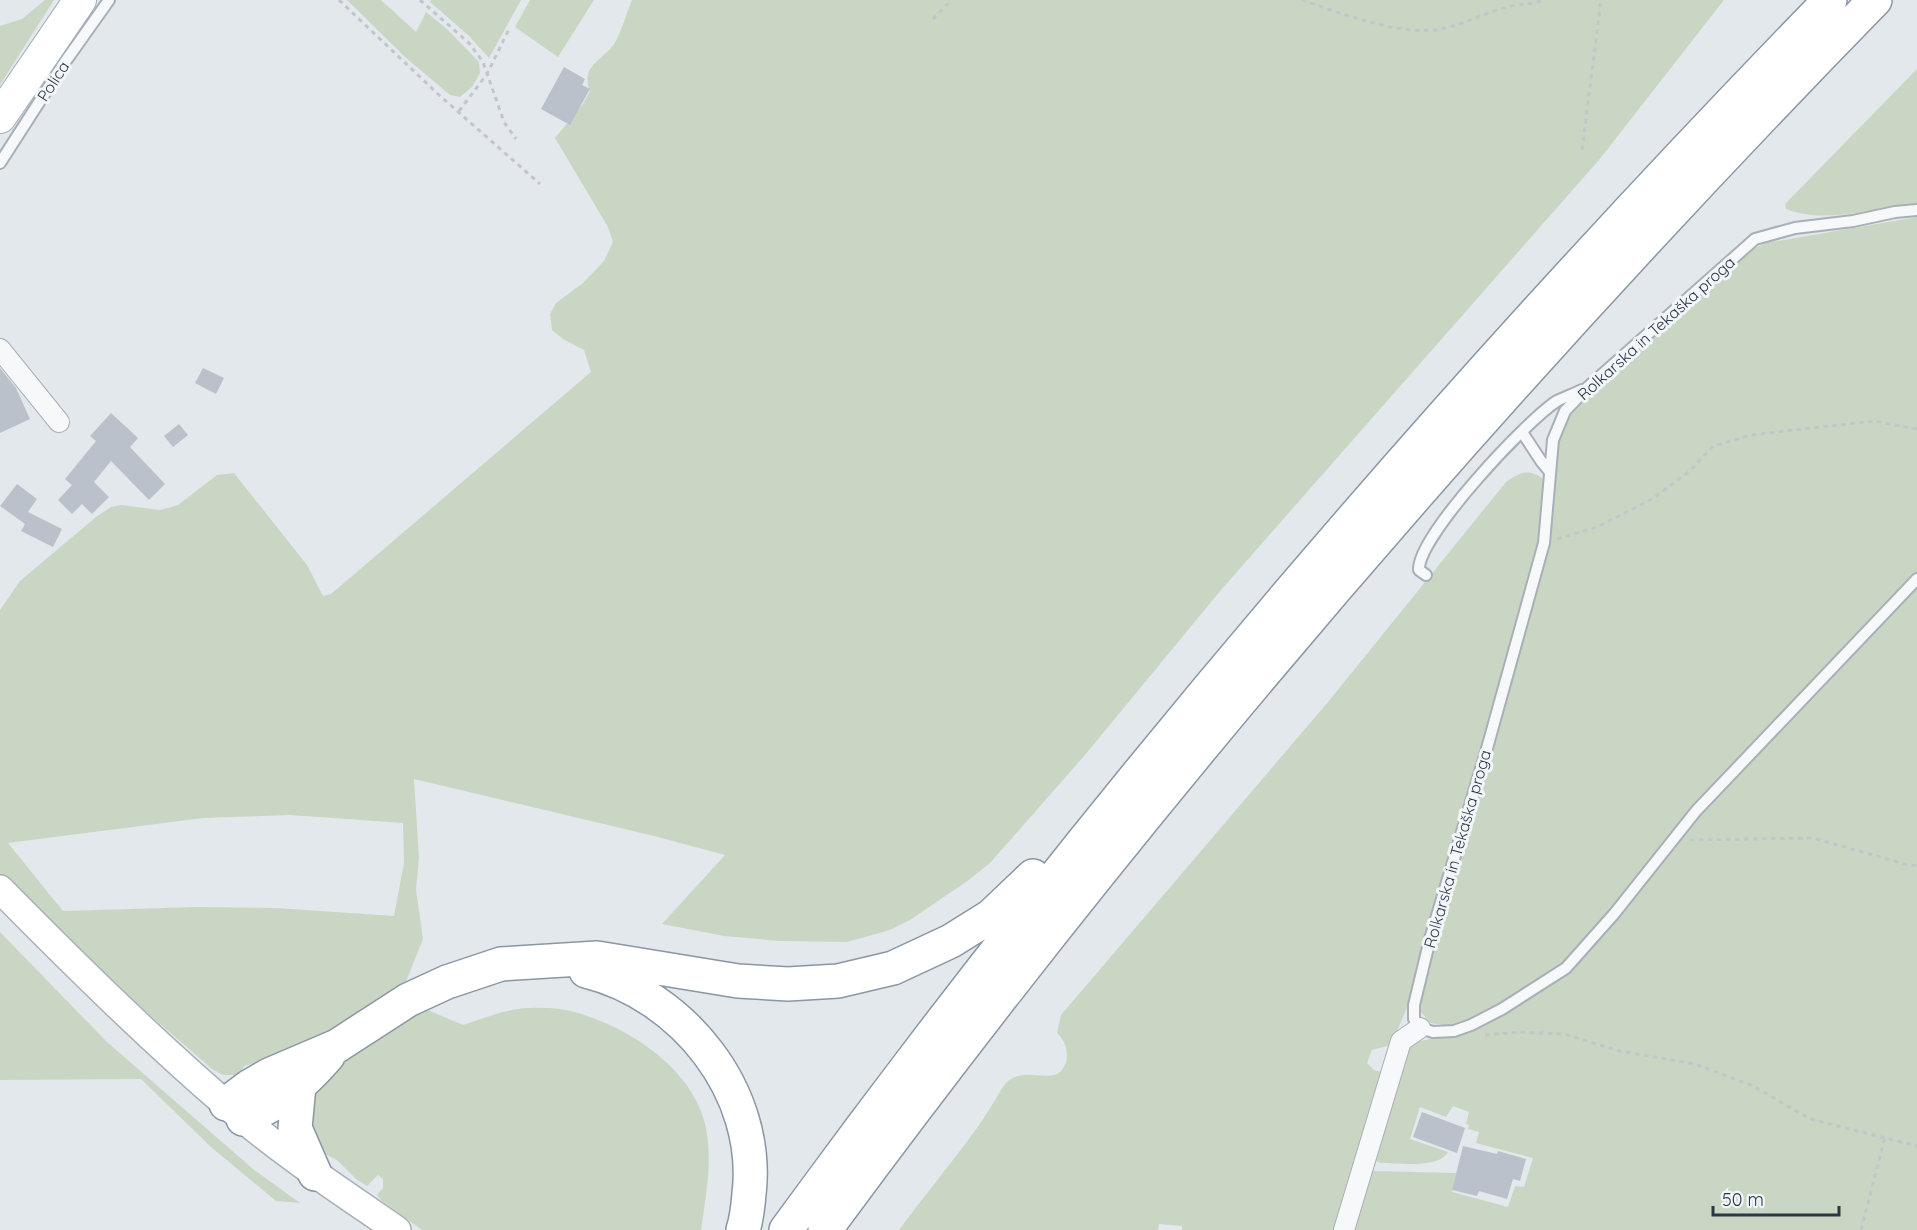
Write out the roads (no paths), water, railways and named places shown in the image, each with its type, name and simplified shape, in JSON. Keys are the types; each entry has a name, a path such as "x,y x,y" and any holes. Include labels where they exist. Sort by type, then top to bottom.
{"highway":[{"path":"786,1230 890,1087 1080,843 1262,623 1501,351 1630,210 1830,0"},
{"path":"825,1230 920,1102 1110,857 1373,544 1550,344 1875,0"},
{"path":"234,1111 250,1086 269,1075 337,1046 408,1000 447,982 501,964 597,958 738,981 788,984 838,981 893,968 951,941 991,916 1045,863 1080,843"},
{"path":"546,961 597,974 639,991 668,1012 701,1042 737,1103 748,1141 751,1179 743,1230"},
{"path":"234,1111 269,1108 299,1086 337,1046"},
{"path":"299,1086 295,1128 315,1174"}],"main road":[{"path":"0,117 80,0"},
{"path":"0,889 119,1008 234,1111 315,1174 398,1230"}],"street":[{"path":"0,349 59,422"},
{"path":"1344,1230 1401,1041 1420,1028"}],"lane":[{"name":"Polica","path":"0,163 65,62 109,0"},
{"name":"Rolkarska in Tekaška proga","path":"1420,1028 1414,1019 1414,1005 1430,939 1486,752 1544,543 1553,440 1565,411 1588,387 1755,239 1795,228 1917,210"},
{"path":"1426,575 1419,570 1419,566 1436,533 1480,475 1522,432 1556,402 1588,387"},
{"path":"1522,432 1540,461 1550,472"},
{"path":"1420,1028 1433,1032 1454,1031 1471,1025 1502,1009 1566,968 1614,914 1696,810 1917,579"}]}
